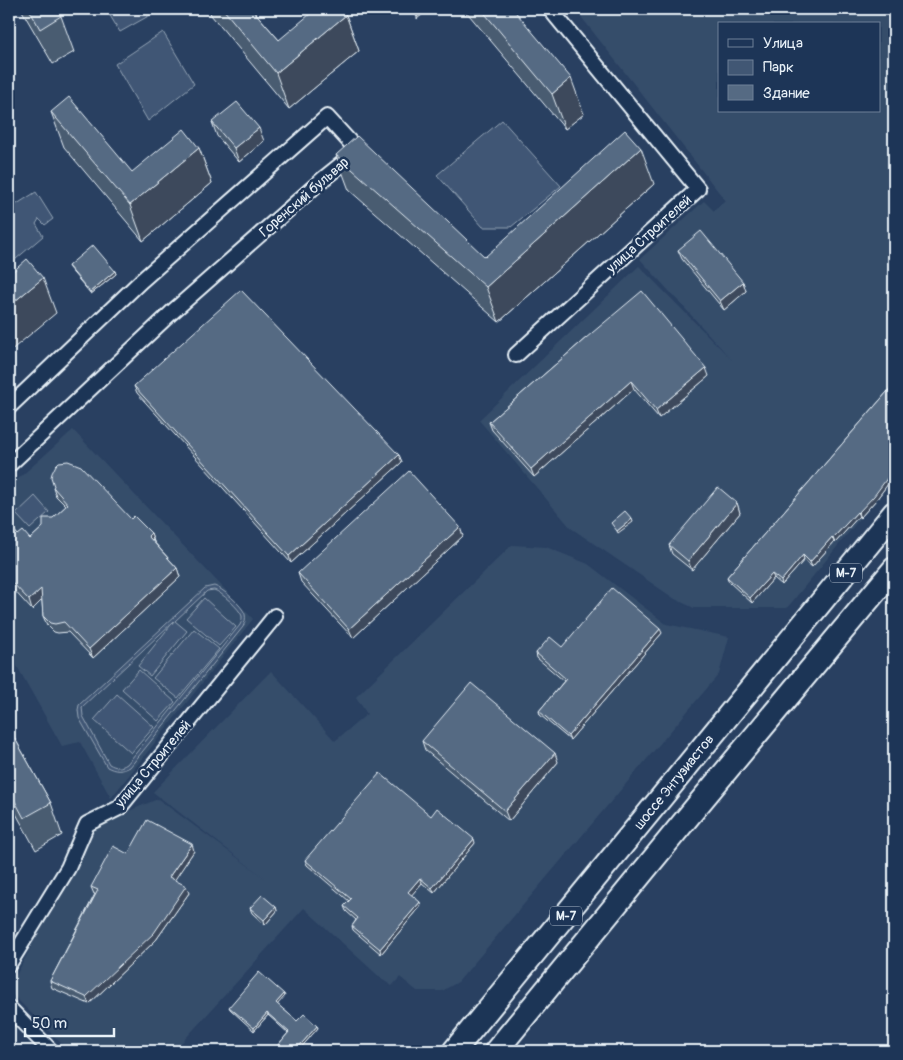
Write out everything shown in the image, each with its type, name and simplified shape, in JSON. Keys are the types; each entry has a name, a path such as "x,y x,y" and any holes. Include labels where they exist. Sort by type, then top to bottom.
{"highway":[{"name":"шоссе Энтузиастов","path":"454,1051 894,514"},
{"name":"М-7","path":"496,1051 700,801 894,569"}],"street":[{"name":"улица Строителей","path":"516,354 698,189 550,9"},
{"name":"Горенский бульвар","path":"9,407 141,281 327,117 358,151 323,179 171,313 9,465"},
{"name":"улица Строителей","path":"9,964 68,868 87,824 119,808 275,616"},
{"path":"9,1008 51,1051"}],"shaded area":[{"path":"575,9 894,9 894,477 787,608 694,608 675,599 571,528 479,420 639,266 732,360 640,259 704,201 714,211 725,200"},
{"path":"73,430 253,619 111,798 80,742 62,746 9,652 9,487"},
{"path":"512,545 546,547 588,564 666,624 729,637 719,674 458,982 442,991 417,991 400,977 392,986 304,908 174,1051 69,1051 9,989 95,825 158,799 266,879 153,792 271,671 335,741 367,714 356,697"}],"green space":[{"path":"106,9 161,9 120,32"},
{"path":"163,32 194,84 148,121 115,64"},
{"path":"502,120 561,186 511,227 483,227 437,175"},
{"path":"36,192 53,219 45,225 39,219 36,224 43,236 9,265 9,209"},
{"path":"35,496 49,512 30,529 16,514"},
{"path":"218,587 236,602 245,614 243,627 130,767 118,770 107,767 79,718 79,705 205,588","holes":["207,591 217,591 241,613 242,621 240,625 127,764 118,767 109,764 83,716 82,707 174,621 138,666 150,676 187,631 175,621"]},
{"path":"204,598 236,627 219,646 186,618"},
{"path":"194,629 219,649 178,698 153,678"},
{"path":"139,670 175,702 158,721 122,689"},
{"path":"117,694 154,727 131,753 94,720"}],"building":[{"path":"29,9 57,9 61,16 40,29"},
{"path":"223,9 252,9 279,40 316,9 340,9 346,15 276,73"},
{"path":"410,9 426,9 417,17"},
{"path":"481,9 513,9 571,78 552,94"},
{"path":"69,97 132,172 184,129 199,148 130,205 51,112"},
{"path":"237,102 259,128 234,148 212,122"},
{"path":"625,130 641,148 486,287 336,155 357,136 485,257"},
{"path":"701,231 743,282 720,301 678,250"},
{"path":"93,245 115,271 90,292 68,266"},
{"path":"27,259 43,278 9,306 9,275"},
{"path":"241,290 399,455 289,556 134,386"},
{"path":"642,291 706,368 656,410 631,381 531,469 489,422"},
{"path":"894,384 894,469 874,496 832,537 810,562 803,555 781,581 772,574 750,598 727,577"},
{"path":"68,461 81,466 131,519 134,516 151,533 148,536 177,568 89,649 64,622 50,623 43,616 41,589 29,600 9,579 9,525 18,535 23,531 30,539 43,527 43,518 53,518 68,504 53,487 51,477 59,462"},
{"path":"409,471 460,527 349,629 298,573"},
{"path":"718,487 737,503 688,561 669,545"},
{"path":"625,511 632,519 617,531 611,523"},
{"path":"612,588 660,629 568,736 539,711 566,679 536,653 550,637 562,647"},
{"path":"471,683 555,753 505,811 422,741"},
{"path":"9,728 51,803 24,818 9,790"},
{"path":"380,773 431,816 437,808 474,839 432,888 420,878 408,892 420,902 380,949 352,926 358,918 344,906 351,899 305,860"},
{"path":"147,820 192,844 169,877 186,886 154,933 86,997 50,981 98,890 91,887 113,846 128,854"},
{"path":"262,895 276,907 264,920 250,908"},
{"path":"259,972 284,994 276,1003 297,1021 304,1014 317,1026 295,1051 273,1051 289,1032 267,1013 254,1028 229,1007"}]}
